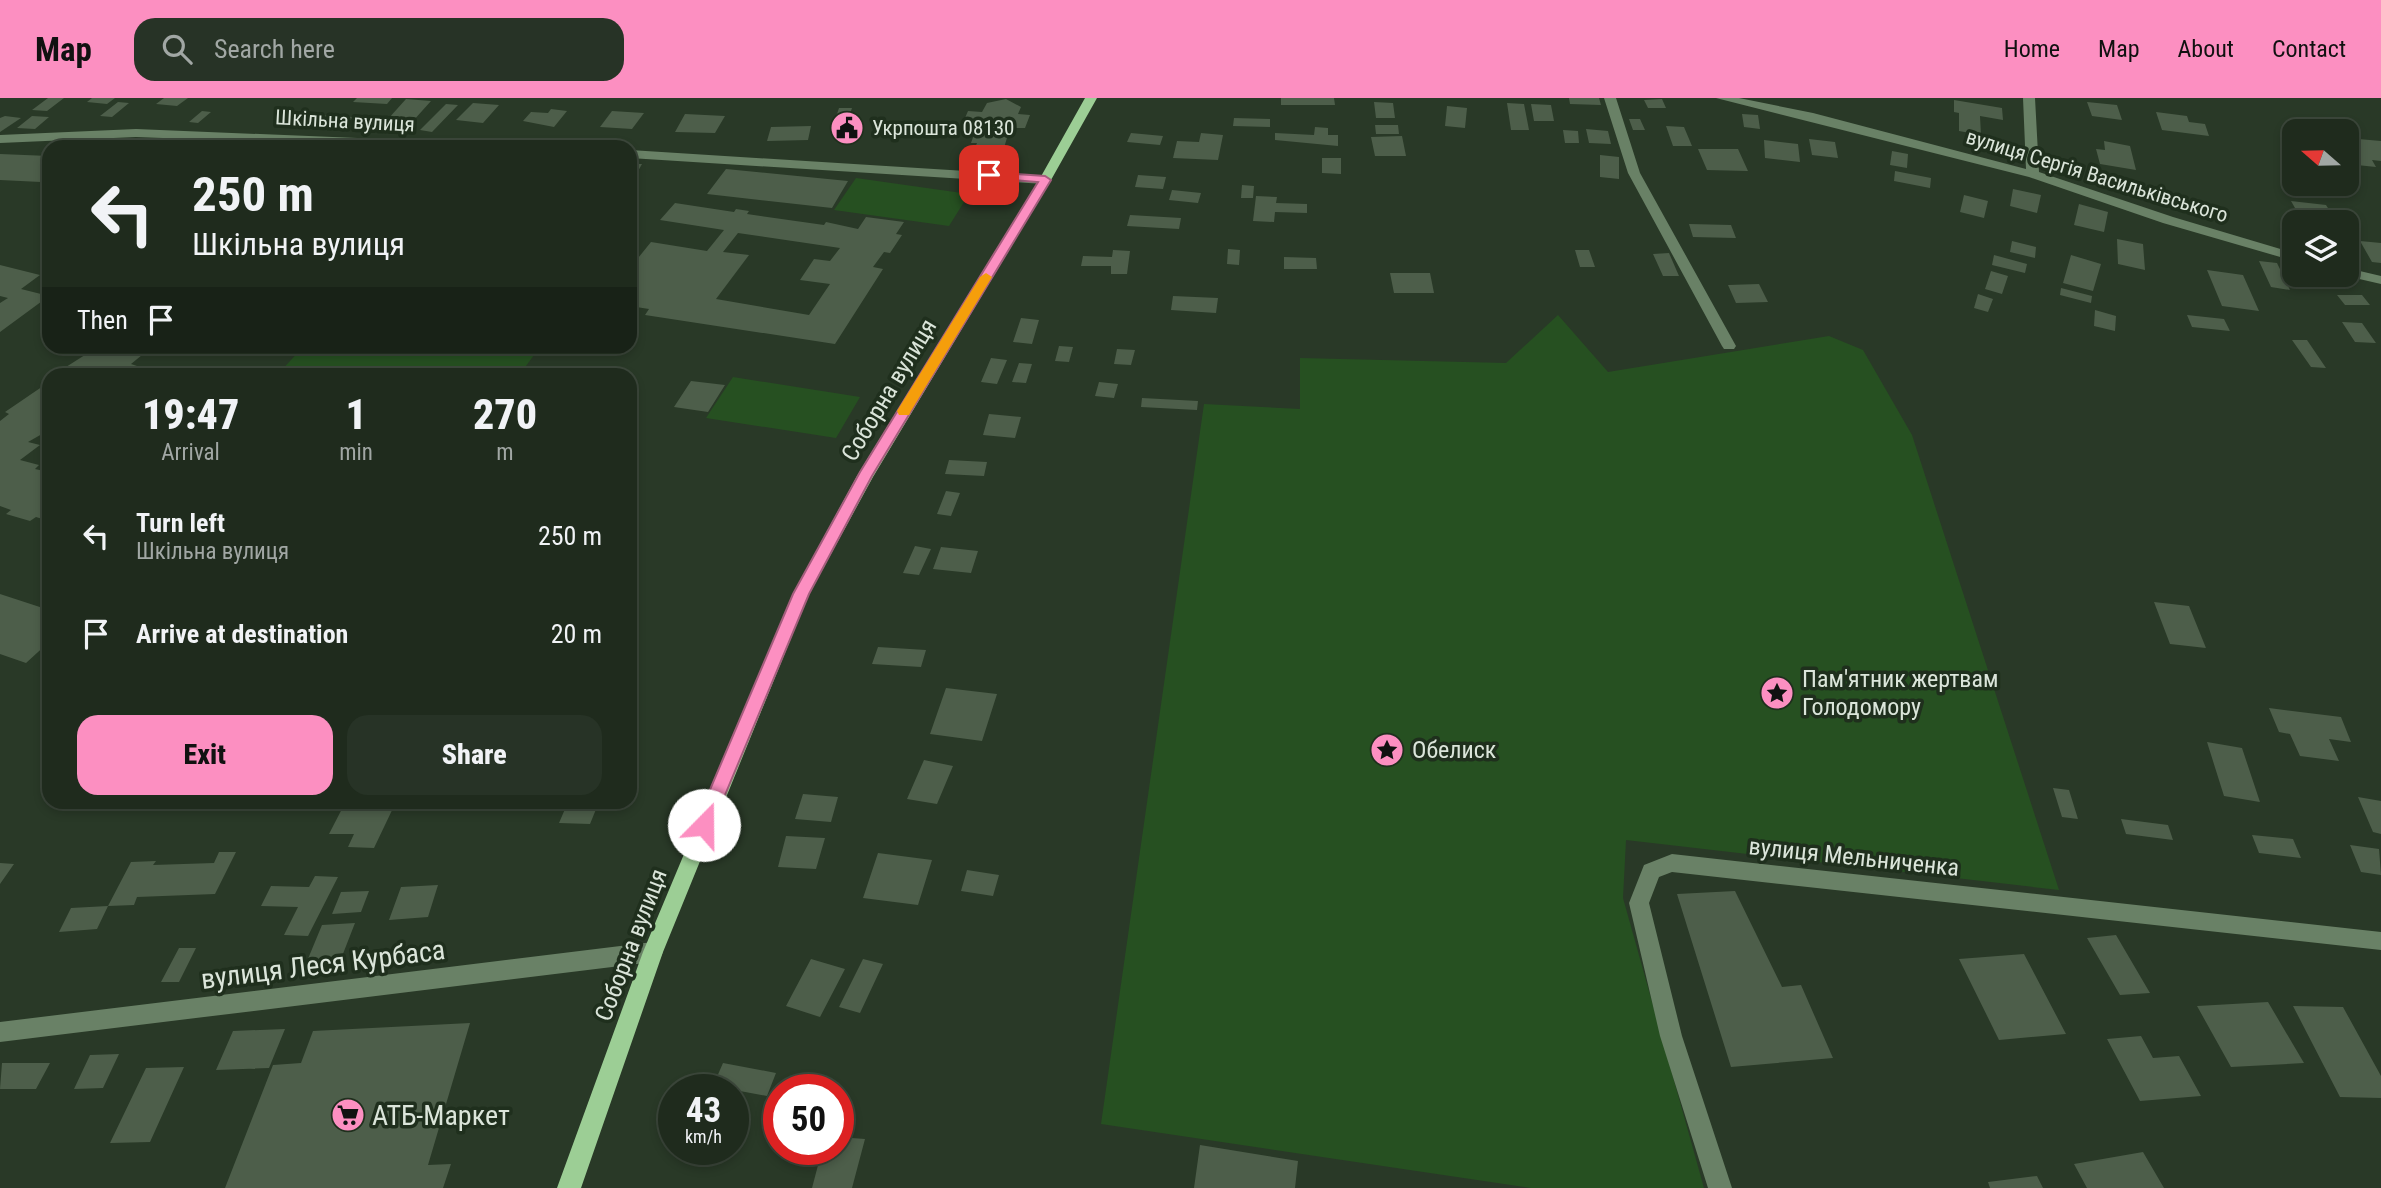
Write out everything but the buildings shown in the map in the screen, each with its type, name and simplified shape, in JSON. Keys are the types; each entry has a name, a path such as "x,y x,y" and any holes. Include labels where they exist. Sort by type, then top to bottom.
{"main road":[{"name":"Соборна вулиця","path":"569,1188 653,952 801,594 865,476 1045,180 1091,98"}],"street":[{"path":"1610,98 1634,173 1729,346"},
{"name":"вулиця Сергія Васильківського","path":"1723,98 1813,117 2033,174 2168,220 2282,253"},
{"path":"2029,98 2033,174"},
{"name":"Шкільна вулиця","path":"0,139 178,134 317,140"},
{"path":"637,154 1045,180"},
{"path":"2359,275 2381,280"},
{"name":"вулиця Мельниченка","path":"1720,1188 1671,1036 1639,903 1651,871 1672,863 2381,941"},
{"name":"вулиця Леся Курбаса","path":"0,1032 653,952"}],"green space":[{"path":"856,178 969,194 949,226 834,210"},
{"path":"1558,315 1608,372 1829,336 1863,350 1912,435 2059,890 1626,840 1623,898 1704,1188 1531,1188 1101,1124 1204,404 1300,409 1300,358 1506,363"},
{"path":"297,354 535,354 524,368 284,368"},
{"path":"733,377 860,397 836,438 706,418"}],"slow traffic":[{"path":"904,411 986,277"}],"place":[{"name":"Укрпошта 08130","path":"847,128"},
{"name":"Пам'ятник жертвам Голодомору","path":"1777,693"},
{"name":"Обелиск","path":"1387,750"},
{"name":"АТБ-Маркет","path":"348,1115"}],"route":[{"path":"704,825 801,594 865,476 1045,180 989,175"}]}
